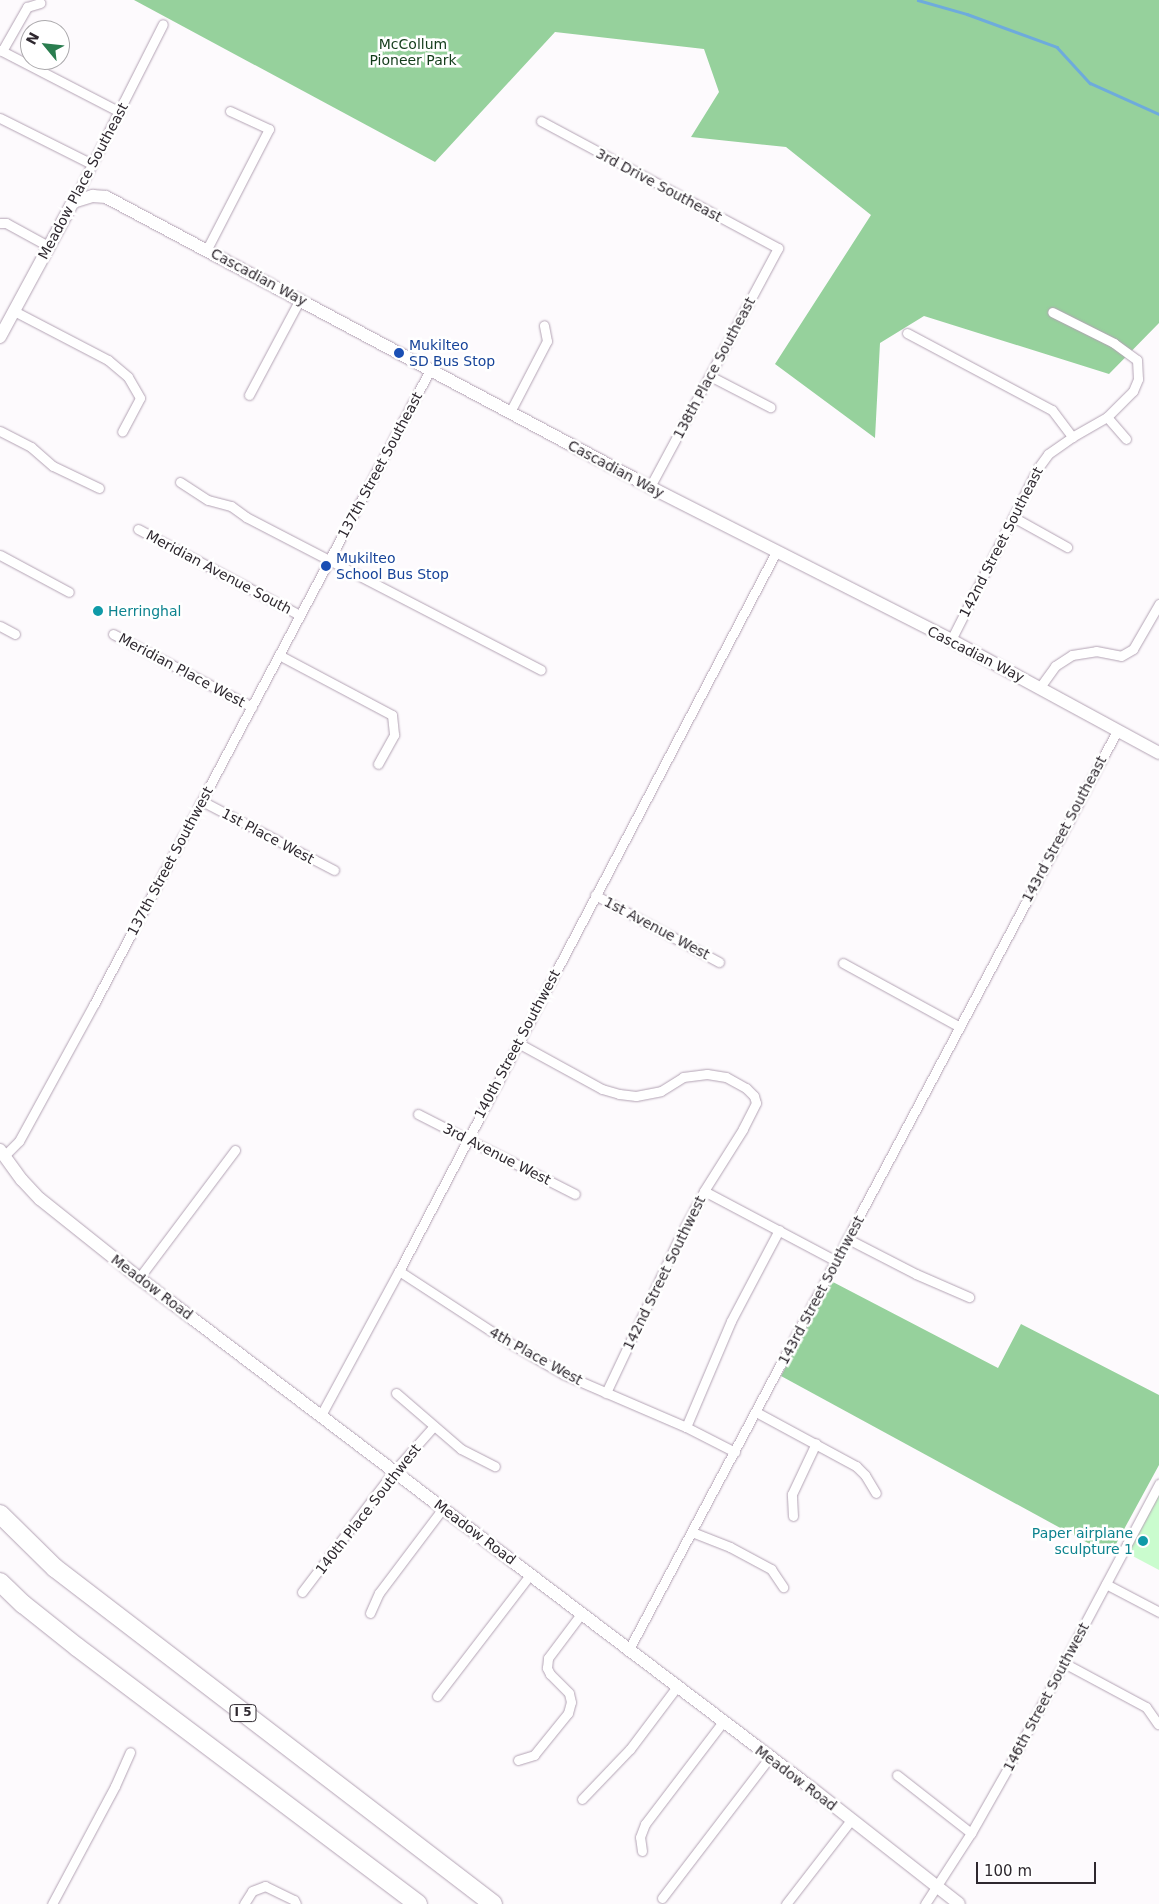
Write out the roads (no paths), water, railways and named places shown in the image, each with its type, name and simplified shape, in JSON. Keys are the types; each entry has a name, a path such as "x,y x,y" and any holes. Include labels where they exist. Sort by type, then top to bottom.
{"highway":[{"name":"I 5","path":"0,1514 55,1568 493,1904"},
{"path":"0,1582 23,1604 77,1647 418,1904"}],"street":[{"path":"40,3 27,7 1,51 120,112"},
{"name":"Meadow Place Southeast","path":"0,337 120,112 163,24"},
{"path":"207,249 269,129 230,111"},
{"path":"0,118 92,164"},
{"name":"3rd Drive Southeast","path":"541,121 778,248"},
{"name":"Cascadian Way","path":"73,202 93,196 106,197 207,249 650,487 950,640 1159,752"},
{"path":"0,223 6,223 48,246"},
{"name":"138th Place Southeast","path":"650,487 778,248"},
{"path":"249,395 300,300"},
{"path":"14,312 108,360 128,378 140,398 122,432"},
{"name":"142nd Street Southeast","path":"950,640 1038,468 1048,454 1072,437 1107,417 1133,391 1138,379 1137,360 1114,343 1052,312"},
{"path":"510,412 546,341 544,325"},
{"path":"907,333 1052,410 1072,437"},
{"name":"137th Street Southeast","path":"329,560 430,370"},
{"path":"710,376 770,406"},
{"path":"1107,417 1126,439"},
{"path":"0,432 31,447 54,466 99,488"},
{"path":"180,482 208,500 231,506 246,517 541,670"},
{"path":"1013,517 1067,547"},
{"name":"Meridian Avenue South","path":"138,529 300,615"},
{"name":"140th Street Southwest","path":"320,1415 399,1271 711,672 776,552"},
{"path":"0,555 69,592"},
{"name":"137th Street Southwest","path":"2,1153 19,1141 329,560"},
{"path":"1040,687 1054,666 1072,656 1096,651 1121,656 1133,649 1159,604"},
{"path":"0,626 15,634"},
{"name":"Meridian Place West","path":"113,634 252,707"},
{"path":"280,654 392,715 394,735 378,764"},
{"name":"143rd Street Southeast","path":"1012,928 1117,731"},
{"name":"1st Place West","path":"202,801 334,870"},
{"name":"1st Avenue West","path":"595,895 719,962"},
{"name":"143rd Street Southwest","path":"628,1651 1012,928"},
{"path":"843,963 960,1027"},
{"name":"142nd Street Southwest","path":"518,1043 602,1089 619,1094 636,1096 661,1091 683,1077 707,1074 726,1077 746,1088 754,1096 756,1103 743,1129 704,1191 681,1234 606,1393"},
{"name":"3rd Avenue West","path":"418,1114 575,1194"},
{"path":"139,1278 235,1150"},
{"name":"Meadow Road","path":"2,1153 40,1199 139,1278 443,1508 959,1904"},
{"path":"704,1191 836,1261"},
{"path":"686,1427 731,1321 779,1230"},
{"path":"848,1239 916,1274 969,1297"},
{"name":"4th Place West","path":"399,1271 516,1347 563,1374 686,1427 735,1452"},
{"path":"396,1392 461,1449 495,1466"},
{"path":"756,1412 856,1466 866,1475 876,1493"},
{"name":"140th Place Southwest","path":"302,1592 394,1471 434,1426"},
{"path":"792,1516 792,1494 816,1443"},
{"name":"146th Street Southwest","path":"925,1904 938,1887 971,1832 1064,1664 1159,1484"},
{"path":"370,1612 379,1593 443,1508"},
{"path":"692,1532 730,1547 771,1569 783,1586"},
{"path":"437,1696 530,1575"},
{"path":"1106,1584 1159,1612"},
{"path":"518,1760 534,1755 568,1713 571,1702 569,1693 550,1674 547,1668 548,1658 581,1614"},
{"path":"1064,1664 1146,1707 1158,1724"},
{"path":"582,1799 630,1748 676,1688"},
{"path":"642,1851 640,1837 645,1824 722,1723"},
{"path":"52,1904 106,1803 130,1752"},
{"path":"662,1898 769,1758"},
{"path":"897,1776 971,1832"},
{"path":"786,1904 851,1820"},
{"path":"244,1904 252,1891 265,1886 294,1900 296,1904"}],"waterway":[{"path":"918,0 967,14 1057,47 1090,83 1159,114"}],"place":[{"name":"Mukilteo SD Bus Stop","path":"399,353"},
{"name":"Mukilteo School Bus Stop","path":"326,566"},
{"name":"Herringhal","path":"98,611"},
{"name":"Paper airplane sculpture 1","path":"1143,1541"}],"park label":[{"name":"McCollum Pioneer Park","path":"413,52"}]}
